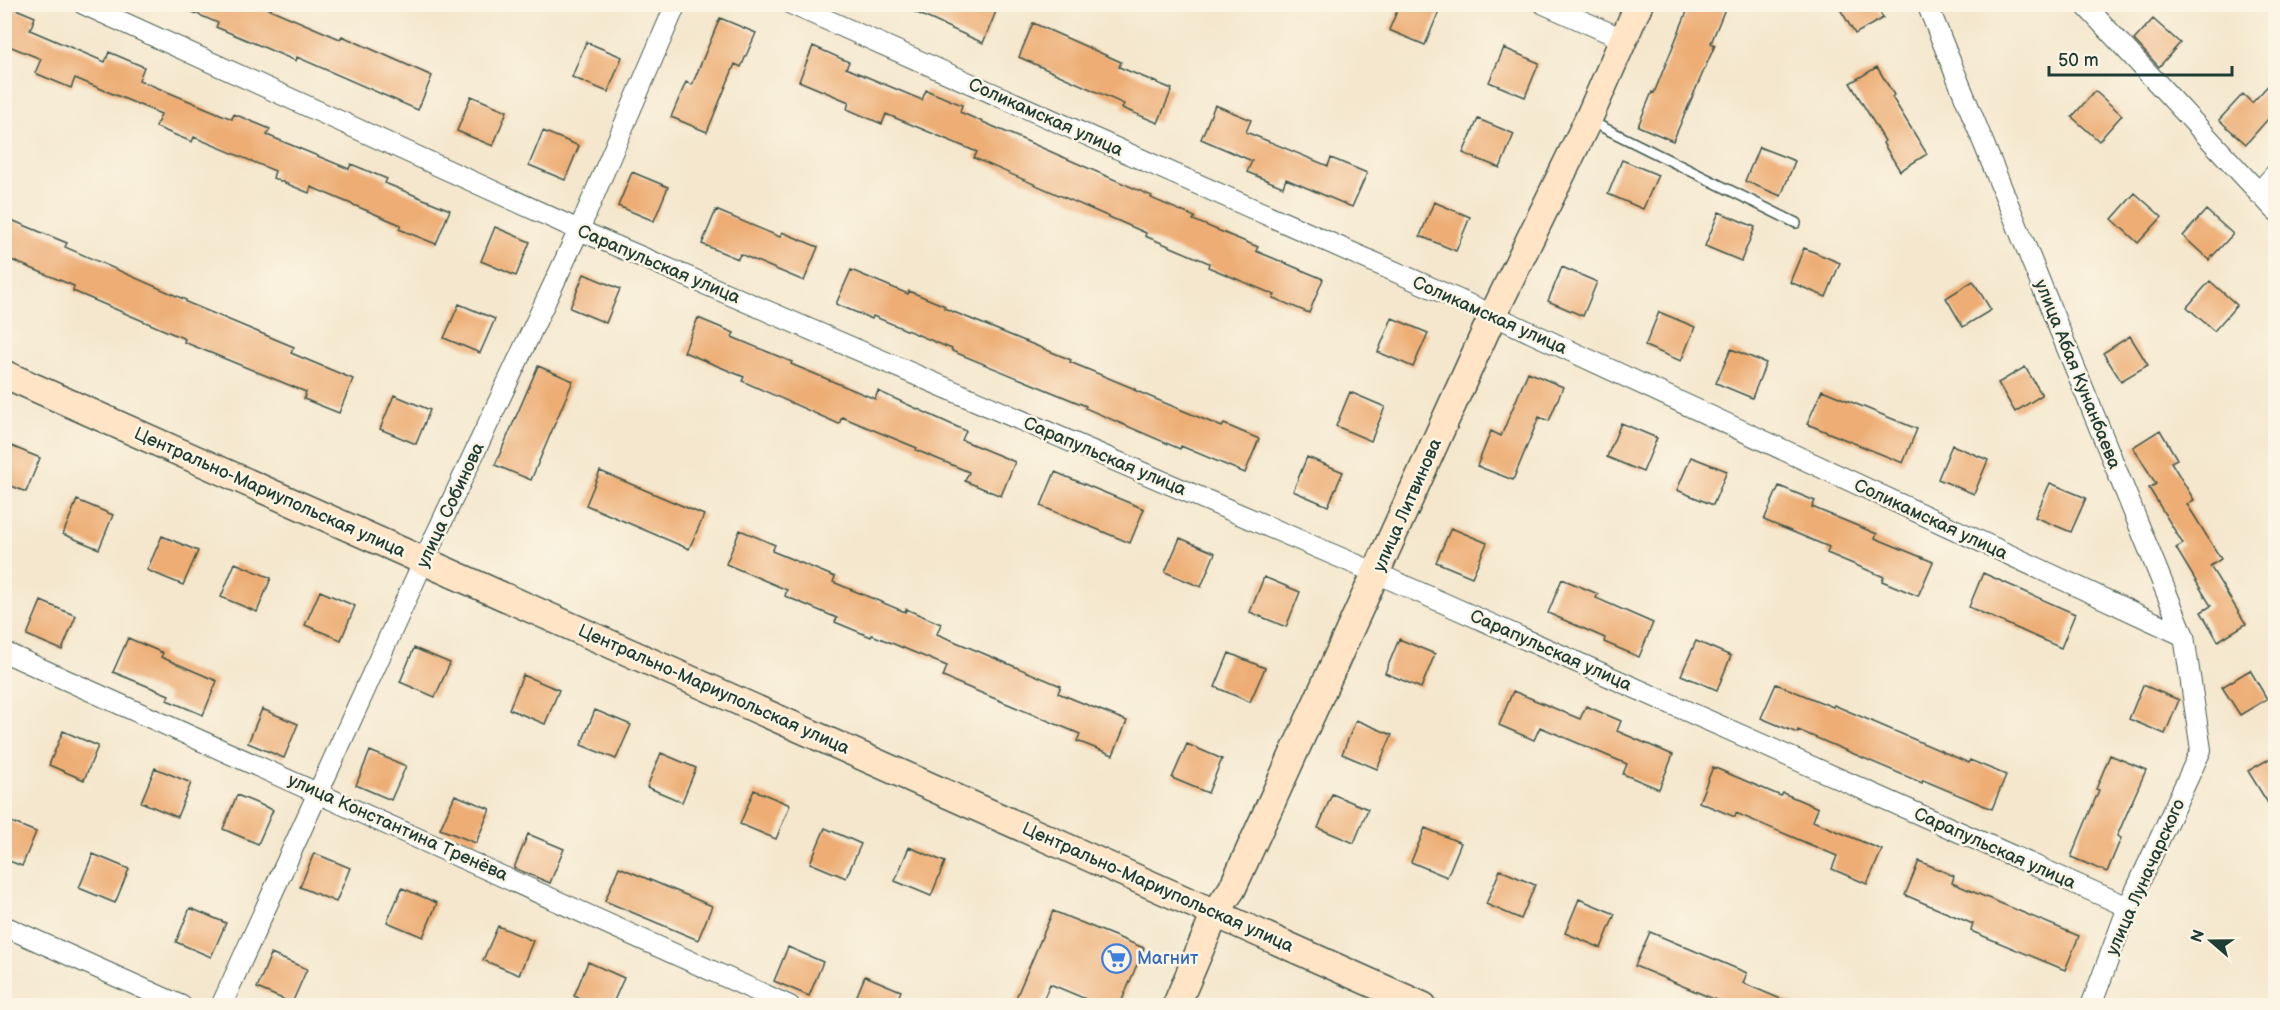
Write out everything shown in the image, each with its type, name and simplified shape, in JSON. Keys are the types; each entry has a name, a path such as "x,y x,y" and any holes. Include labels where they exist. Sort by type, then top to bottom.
{"street":[{"name":"Сарапульская улица","path":"83,4 579,230 1376,573 2128,907"},
{"name":"улица Собинова","path":"221,1005 424,560 579,230 676,4"},
{"name":"Соликамская улица","path":"791,4 1493,315 2184,636"},
{"path":"1544,4 1623,39"},
{"name":"улица Литвинова","path":"1176,1005 1216,912 1232,889 1493,315 1588,120 1639,4"},
{"name":"улица Абая Кунанбаева","path":"1928,4 2184,636 2202,750"},
{"path":"2084,4 2276,211"},
{"path":"2258,193 2276,173"},
{"name":"Центрально-Мариупольская улица","path":"4,374 1423,1005"},
{"name":"улица Константина Тренёва","path":"4,652 790,1005"},
{"name":"улица Луначарского","path":"2091,1005 2128,907 2202,750"},
{"path":"4,926 182,1005"}],"lane":[{"path":"1588,120 1796,223"}],"building":[{"path":"4,4 35,17 30,30 105,62 109,52 144,67 139,80 232,119 234,114 270,129 267,135 349,169 351,164 387,179 385,183 450,210 436,244 399,229 401,225 311,187 309,193 273,178 275,171 194,137 192,142 156,127 161,114 75,78 71,88 35,73 41,59 4,44"},
{"path":"174,4 258,4 340,39 342,36 432,76 418,110 297,57 296,61 216,27 218,23"},
{"path":"897,4 986,4 997,9 983,43"},
{"path":"1400,4 1424,4 1439,11 1425,45 1389,30"},
{"path":"1690,4 1727,4 1711,43 1715,45 1673,141 1638,126"},
{"path":"1837,4 1875,4 1883,18 1855,34"},
{"path":"720,18 756,33 741,67 735,64 707,132 671,117 686,82 692,85"},
{"path":"2153,19 2180,43 2159,67 2134,40"},
{"path":"1033,23 1121,62 1119,67 1172,89 1158,123 1122,108 1124,104 1019,57"},
{"path":"586,42 622,57 608,92 572,77"},
{"path":"813,46 849,62 846,68 922,100 926,90 962,105 960,112 1152,196 1151,198 1195,217 1193,220 1258,247 1256,251 1323,279 1309,313 1273,298 1275,295 1208,267 1209,263 1145,236 1146,233 974,158 977,152 886,114 882,124 847,109 849,102 799,81"},
{"path":"1504,48 1539,63 1525,97 1489,82"},
{"path":"1877,67 1894,95 1892,97 1927,154 1900,171 1850,83"},
{"path":"2276,77 2276,110 2246,144 2219,120 2243,94 2252,103"},
{"path":"2095,91 2122,115 2099,141 2072,117"},
{"path":"471,96 507,111 493,146 457,131"},
{"path":"1215,105 1251,120 1246,132 1328,166 1331,158 1367,173 1352,207 1286,179 1283,187 1247,172 1252,161 1201,139"},
{"path":"1478,119 1514,134 1500,168 1463,153"},
{"path":"543,131 579,146 565,180 529,165"},
{"path":"1759,147 1795,161 1781,196 1745,181"},
{"path":"1622,160 1658,175 1643,209 1608,194"},
{"path":"632,172 668,187 654,221 618,206"},
{"path":"2135,193 2162,217 2138,243 2112,219"},
{"path":"1434,202 1470,217 1456,251 1420,236"},
{"path":"716,210 780,237 782,232 818,247 804,281 740,254 738,259 702,244"},
{"path":"2206,210 2233,234 2209,260 2183,236"},
{"path":"1719,212 1755,227 1741,261 1705,246"},
{"path":"4,217 67,243 65,247 186,300 186,302 294,347 291,353 353,379 339,413 304,399 306,392 184,342 185,339 73,291 74,286 4,257"},
{"path":"495,227 530,242 516,276 481,261"},
{"path":"1804,248 1840,263 1826,297 1790,282"},
{"path":"1562,267 1597,282 1583,316 1548,301"},
{"path":"851,270 908,294 909,291 945,306 944,308 1071,360 1070,362 1222,427 1224,424 1259,439 1245,473 1181,446 1180,449 1085,408 1086,406 873,316 872,319 836,304"},
{"path":"584,274 620,289 606,323 570,308"},
{"path":"1973,281 1991,310 1963,327 1946,298"},
{"path":"2210,281 2237,305 2214,331 2187,307"},
{"path":"459,304 495,319 480,353 444,338"},
{"path":"1659,312 1695,327 1681,361 1645,346"},
{"path":"698,318 734,333 732,337 792,362 791,364 875,399 878,391 966,431 962,440 1015,462 1001,496 965,481 969,472 916,450 917,448 842,417 839,424 742,381 744,377 684,352"},
{"path":"1392,318 1428,333 1413,367 1378,352"},
{"path":"2130,336 2148,365 2121,381 2103,353"},
{"path":"1731,349 1766,363 1752,398 1716,383"},
{"path":"538,366 573,381 531,480 495,465"},
{"path":"2025,367 2042,395 2015,412 1998,383"},
{"path":"1528,372 1563,387 1549,421 1539,417 1513,480 1477,466 1491,431 1501,436"},
{"path":"1822,390 1917,429 1903,463 1807,424"},
{"path":"1350,392 1385,407 1371,441 1336,426"},
{"path":"394,395 430,410 416,444 380,429"},
{"path":"1621,423 1657,438 1643,472 1607,457"},
{"path":"2160,430 2177,459 2171,462 2194,500 2187,504 2221,559 2210,566 2246,624 2218,641 2201,612 2211,606 2176,548 2183,544 2149,488 2156,484 2133,447"},
{"path":"4,443 40,458 26,492 4,483"},
{"path":"1952,445 1988,460 1974,494 1938,479"},
{"path":"1307,457 1343,472 1328,506 1293,491"},
{"path":"1691,457 1727,471 1713,505 1677,490"},
{"path":"600,471 704,515 689,549 586,505"},
{"path":"1055,472 1144,509 1130,543 1041,506"},
{"path":"2050,483 2086,498 2071,532 2035,517"},
{"path":"1779,486 1815,501 1812,507 1877,534 1875,538 1933,562 1918,596 1882,581 1884,577 1827,553 1829,547 1764,520"},
{"path":"77,500 113,515 99,549 63,534"},
{"path":"1451,528 1487,543 1472,577 1436,562"},
{"path":"740,530 775,545 772,551 835,577 833,582 905,612 906,609 941,624 937,634 1061,686 1058,693 1127,721 1113,755 1077,741 1080,734 943,677 947,666 835,622 837,618 785,596 787,590 726,564"},
{"path":"162,536 198,551 183,585 147,570"},
{"path":"1180,538 1215,553 1201,587 1165,572"},
{"path":"235,563 271,578 257,612 221,597"},
{"path":"1983,573 2075,614 2061,648 1969,607"},
{"path":"1264,577 1300,592 1286,627 1250,612"},
{"path":"1562,579 1598,594 1596,598 1653,623 1639,657 1604,642 1605,638 1548,613"},
{"path":"320,591 355,606 341,640 305,625"},
{"path":"41,601 76,616 62,650 27,635"},
{"path":"128,638 163,653 161,657 217,681 203,715 167,700 169,695 113,672"},
{"path":"1399,639 1435,654 1421,688 1385,673"},
{"path":"1696,641 1731,656 1717,690 1681,675"},
{"path":"414,648 450,663 435,697 400,682"},
{"path":"1229,653 1265,668 1250,702 1215,687"},
{"path":"2250,670 2267,699 2240,715 2222,687"},
{"path":"523,675 559,690 545,724 509,709"},
{"path":"1776,684 1833,707 1834,705 1969,763 1970,760 2006,775 1992,809 1923,780 1922,783 1798,730 1797,733 1761,718"},
{"path":"2143,685 2179,700 2165,734 2129,719"},
{"path":"1513,691 1580,719 1586,706 1621,721 1617,731 1673,755 1659,789 1623,774 1627,764 1540,727 1534,740 1499,725"},
{"path":"262,709 298,724 284,758 248,743"},
{"path":"595,710 631,725 616,759 581,745"},
{"path":"1356,720 1392,735 1377,769 1342,754"},
{"path":"63,731 98,746 84,780 49,765"},
{"path":"1187,744 1222,759 1208,793 1172,778"},
{"path":"370,751 406,766 391,800 356,785"},
{"path":"661,753 696,768 682,802 647,787"},
{"path":"2110,755 2146,770 2117,836 2121,838 2107,872 2071,857 2099,790 2096,789"},
{"path":"2276,755 2276,816 2248,771"},
{"path":"1713,767 1781,796 1783,793 1818,808 1813,821 1882,850 1867,884 1832,869 1837,856 1736,813 1735,817 1699,802"},
{"path":"155,768 191,783 177,817 141,802"},
{"path":"754,790 790,805 776,839 740,824"},
{"path":"1332,794 1368,809 1354,843 1318,828"},
{"path":"237,795 273,810 258,844 223,829"},
{"path":"455,795 490,809 476,843 440,829"},
{"path":"4,819 36,832 22,866 4,859"},
{"path":"825,828 861,844 846,878 810,863"},
{"path":"1425,828 1461,843 1447,877 1411,862"},
{"path":"528,834 564,849 550,883 514,868"},
{"path":"909,847 945,862 931,896 895,881"},
{"path":"314,853 350,868 336,902 300,887"},
{"path":"93,854 129,869 115,903 79,888"},
{"path":"1919,861 1954,876 1952,883 2079,936 2065,970 1971,931 1973,924 1905,895"},
{"path":"619,867 712,906 698,940 605,901"},
{"path":"1500,870 1535,885 1521,919 1486,904"},
{"path":"402,888 437,903 423,937 387,922"},
{"path":"1579,899 1615,914 1601,948 1565,933"},
{"path":"190,908 226,923 211,957 176,942"},
{"path":"1053,911 1144,948 1120,1005 1100,1005 1050,984 1041,1005 1013,1005"},
{"path":"498,926 533,941 519,975 483,960"},
{"path":"1650,932 1747,973 1743,983 1795,1005 1728,1005 1635,966"},
{"path":"788,947 823,962 809,996 774,981"},
{"path":"271,954 307,969 292,1003 257,988"},
{"path":"588,962 624,978 612,1005 595,1005 574,996"},
{"path":"865,976 901,991 895,1005 853,1005"}],"place":[{"name":"Магнит","path":"1116,958"}]}
